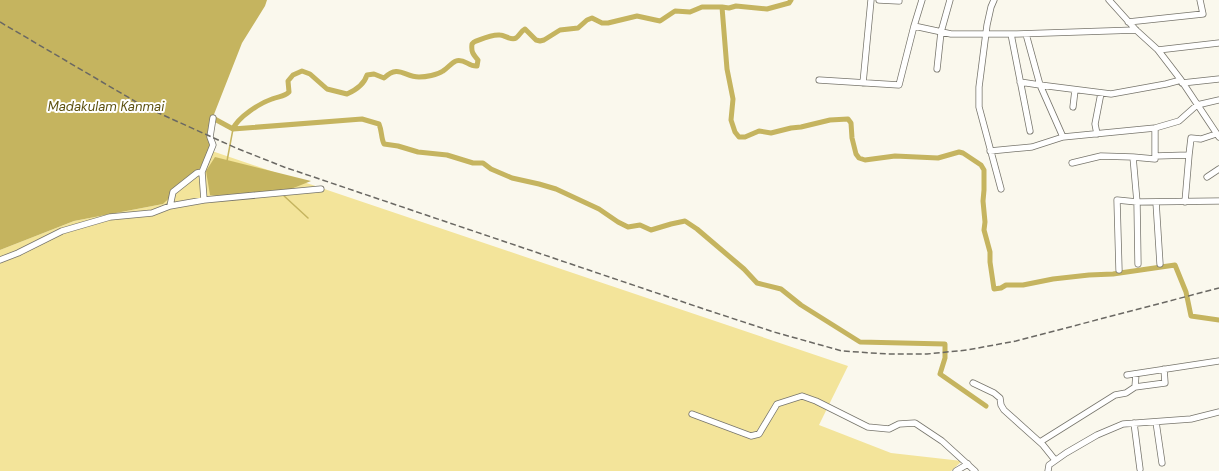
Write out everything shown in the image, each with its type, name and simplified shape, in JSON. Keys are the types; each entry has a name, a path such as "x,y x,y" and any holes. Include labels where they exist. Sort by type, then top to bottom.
{"street":[{"path":"864,83 871,0"},
{"path":"879,0 899,1"},
{"path":"819,80 899,85 922,0"},
{"path":"937,69 941,32 950,0"},
{"path":"994,0 990,7 979,87 979,107 1001,188"},
{"path":"1109,0 1128,22 1158,50 1198,105 1217,135 1201,139 1191,138 1185,202"},
{"path":"1128,22 1203,14 1200,0"},
{"path":"914,26 951,34 1026,34 1136,30"},
{"path":"1011,34 1030,131"},
{"path":"1026,34 1040,85 1063,137"},
{"path":"1158,50 1219,43"},
{"path":"1020,82 1111,94 1166,84 1219,79"},
{"path":"1073,107 1075,90"},
{"path":"1097,134 1096,124 1101,92"},
{"path":"990,151 1032,147 1063,137 1155,128 1179,121 1198,105 1219,100"},
{"path":"204,200 202,172 213,145 210,137 213,118"},
{"path":"1072,163 1101,156 1156,159 1155,128"},
{"path":"1155,156 1189,155"},
{"path":"1133,157 1137,202 1138,264"},
{"path":"1207,177 1219,169"},
{"path":"170,206 173,192 197,173 202,172"},
{"path":"0,260 18,253 62,231 110,217 152,212 170,206 204,200 321,189"},
{"path":"1118,270 1117,200 1137,202 1219,201"},
{"path":"1156,202 1160,264"},
{"path":"1127,375 1219,361"},
{"path":"1040,442 1115,395 1126,393 1136,387 1165,383 1164,369"},
{"path":"1136,374 1136,387"},
{"path":"972,383 997,395 1000,398 1001,405 1004,410 1040,442 1055,460"},
{"path":"692,414 751,436 759,434 776,404 802,396 816,401 868,427 889,429 899,424 915,423 942,441 975,471"},
{"path":"1048,471 1049,465 1066,453 1097,435 1123,424 1191,419 1219,412"},
{"path":"1156,422 1162,463"},
{"path":"1134,423 1140,469"},
{"path":"956,471 968,464"}],"shaded area":[{"path":"209,150 848,366 819,425 891,453 962,461 951,471 0,471 0,250 74,221 163,204"}],"water":[{"name":"Madakulam Kanmai","path":"0,0 267,0 265,6 242,43 211,122 209,150 199,170 163,204 74,221 0,250"},
{"path":"215,157 311,181 281,193 226,197 210,195 206,171"}],"waterway":[{"path":"722,7 729,8 736,6 767,9 789,3 791,0"},
{"path":"211,117 233,129 244,115 256,107 267,101 287,94 289,92 288,81 293,75 302,71 310,74 327,89 347,94 359,87 364,82 367,75 374,74 384,78 394,72 402,72 419,77 435,75 459,60 477,66 478,60 473,53 472,44 490,36 500,35 514,39 525,29 536,40 540,41 560,30 578,28 587,20 592,18 602,23 637,16 660,21 675,11 690,12 702,7 722,7 727,69 733,99 731,120 735,132 739,137 745,137 759,131 771,133 830,120 848,119 851,123 852,138 856,154 859,158 865,160 895,156 938,158 959,152 963,153 981,165 984,170 984,230 990,252 994,289 1001,288 1006,285 1023,285 1053,279 1113,274 1175,265 1186,292 1191,316 1219,320"},
{"path":"233,129 362,119 379,124 384,144 398,146 418,152 447,155 473,163 483,163 491,169 512,178 556,189 599,209 628,227 640,225 651,230 685,221 697,229 744,269 757,283 781,289 801,305 860,342 945,344 945,358 940,374 986,406"},
{"path":"227,161 233,129"},
{"path":"283,195 308,218"}],"railway":[{"path":"0,22 143,106 236,148 284,167 704,309 774,332 842,351 888,354 927,354 967,350 1016,341 1219,288"}]}
